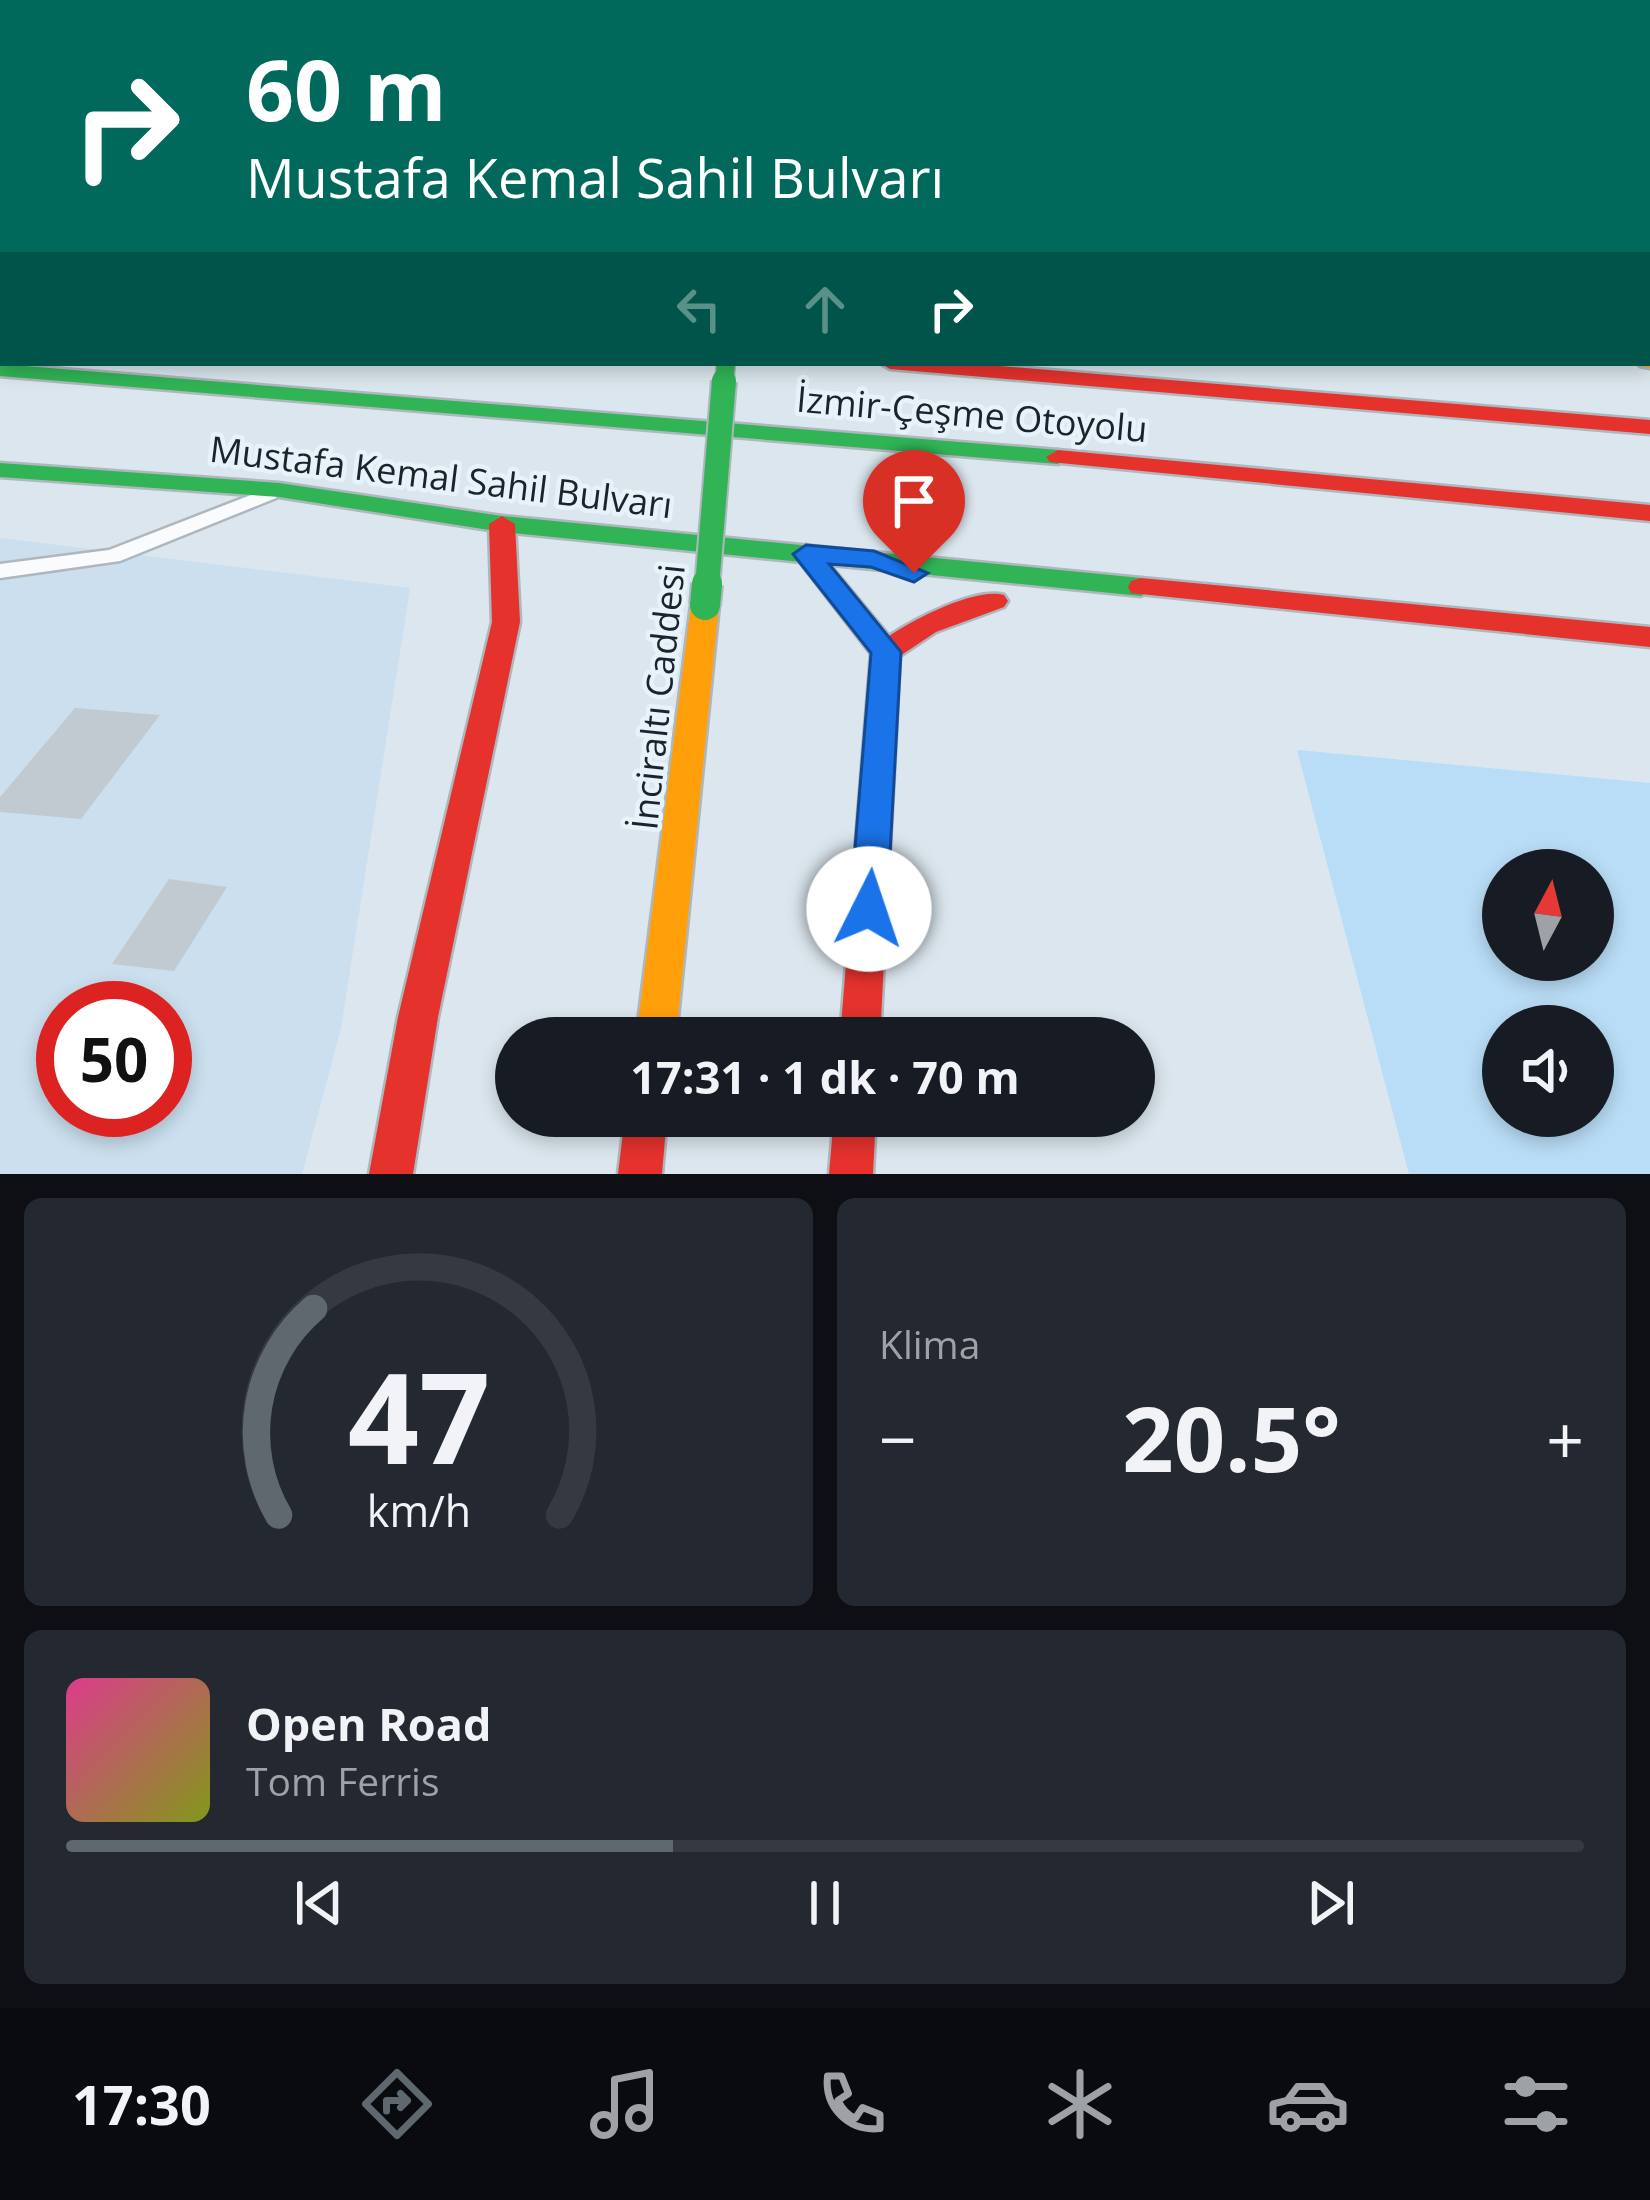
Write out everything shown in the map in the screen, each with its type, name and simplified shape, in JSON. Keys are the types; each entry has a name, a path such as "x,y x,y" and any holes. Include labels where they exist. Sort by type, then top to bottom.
{"main road":[{"name":"İnciraltı Caddesi","path":"658,1017 727,366"},
{"name":"İzmir-Çeşme Otoyolu","path":"926,366 1650,427"},
{"name":"İzmir-Çeşme Otoyolu","path":"0,370 987,450 1650,513"},
{"name":"Mustafa Kemal Sahil Bulvarı","path":"0,470 279,490 502,524 1650,637"},
{"path":"391,1174 418,1017 506,622 502,524"},
{"path":"806,554 886,652 861,1017"},
{"name":"Mustafa Kemal Sahil Bulvarı","path":"874,559 1005,603 926,625 886,652"},
{"path":"640,1174 644,1137"},
{"path":"851,1174 854,1137"}],"lane":[{"path":"0,571 113,556 279,490"}],"shaded area":[{"path":"0,538 410,588 341,1028 302,1174 0,1174"},
{"path":"1297,750 1650,783 1650,1174 1409,1174"}],"building":[{"path":"75,708 160,715 81,819 0,812 0,797"},
{"path":"169,879 227,887 174,971 112,964"}],"traffic: fast":[{"path":"705,605 726,366"},
{"path":"0,370 1058,457"},
{"path":"0,470 279,490 502,524 1141,587"}],"traffic: slow":[{"path":"658,1017 705,605"}],"traffic: jam":[{"path":"926,366 1650,427"},
{"path":"1058,457 1650,513"},
{"path":"391,1174 418,1017 506,622 502,524"},
{"path":"806,553 886,652 861,1017"},
{"path":"1141,587 1650,637"},
{"path":"886,652 926,625 994,601"},
{"path":"640,1174 644,1137"},
{"path":"851,1174 854,1137"}],"route":[{"path":"869,909 886,652 806,554 874,559 914,573"}]}
